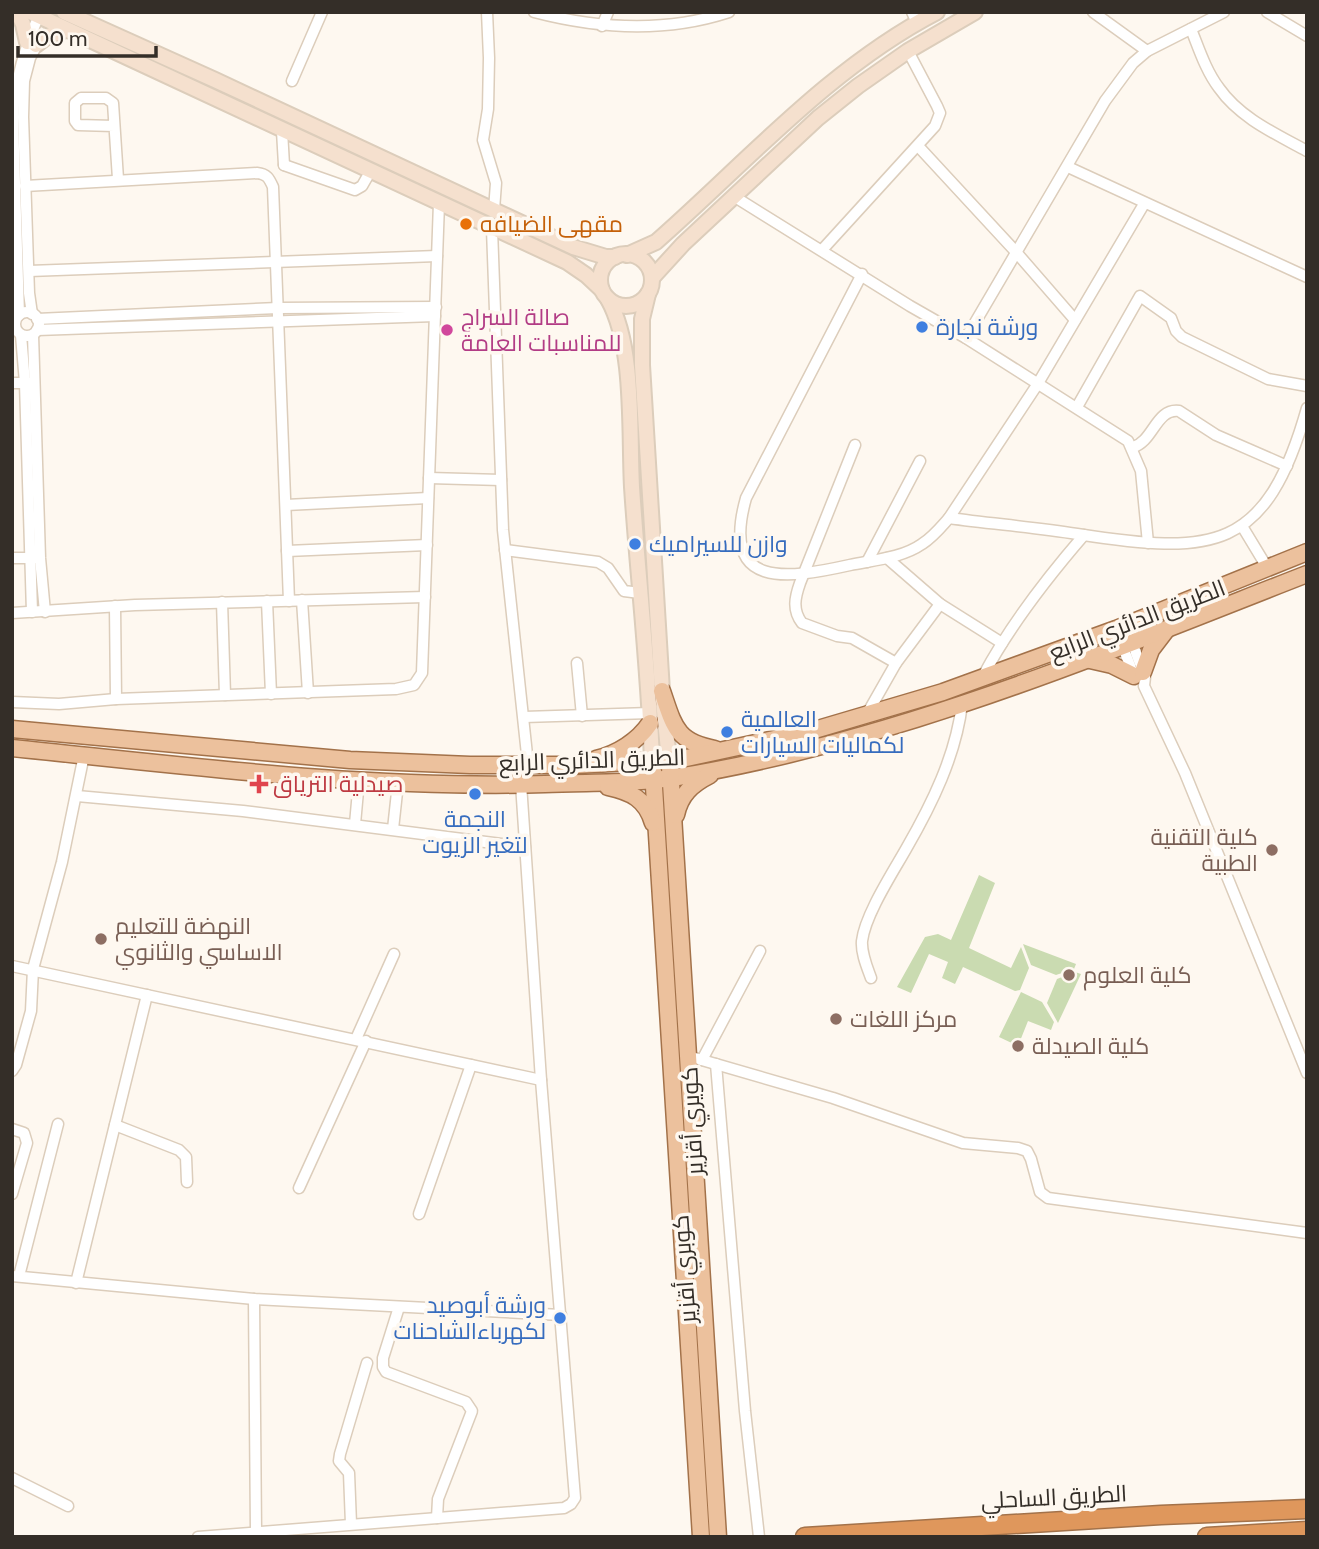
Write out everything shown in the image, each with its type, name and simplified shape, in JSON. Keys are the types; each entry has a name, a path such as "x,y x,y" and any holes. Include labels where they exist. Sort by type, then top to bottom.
{"highway":[{"name":"الطريق الساحلي","path":"805,1537 1161,1515 1307,1509"},
{"path":"1207,1537 1307,1531"}],"main road":[{"path":"17,12 32,44 48,36 62,20"},
{"path":"652,762 625,347 620,323 605,295 602,271 621,256 656,242 827,86 877,50 914,18 937,12"},
{"path":"669,760 662,691 641,338 652,278 682,244 818,118 908,51 975,12"},
{"path":"36,13 62,20 278,109 573,247 606,257 641,259 647,264 652,278"},
{"path":"62,20 276,129 567,262 586,275 615,303 629,306 643,300 648,294"},
{"path":"877,50 889,64"},
{"path":"276,129 278,109"},
{"name":"الطريق الدائري الرابع","path":"12,729 350,760 470,765 576,765 669,760 811,732 943,692 1121,628 1307,552"},
{"name":"الطريق الدائري الرابع","path":"12,748 398,783 585,783 671,778 725,768 909,721 962,704 1090,660 1307,574"},
{"path":"1090,660 1112,665 1140,678 1154,646 1167,629"},
{"path":"662,691 675,728 684,739 697,746 735,749"},
{"path":"576,765 602,758 625,747 640,735 650,718"},
{"name":"كويري أقزير","path":"669,760 695,1058 705,1482"},
{"name":"كوبري أقزير","path":"652,762 705,1482"},
{"path":"674,838 678,805 683,796 699,780 725,768"},
{"path":"585,783 628,792 641,800 648,808 657,840"},
{"path":"701,1537 705,1482"},
{"path":"705,1482 718,1537"}],"street":[{"path":"292,81 322,12"},
{"path":"487,12 489,84 483,140 496,183 495,210"},
{"path":"534,12 602,26 665,26 729,12"},
{"path":"602,26 608,12"},
{"path":"1093,12 1147,51"},
{"path":"966,338 1105,101 1133,63 1147,51 1224,12"},
{"path":"1267,12 1307,36"},
{"path":"29,383 15,323 18,188 16,76 32,44 36,13"},
{"path":"1191,29 1218,87 1236,108 1307,151"},
{"path":"822,250 935,126 940,113 908,51"},
{"path":"114,126 78,125 75,121 75,103 81,98 110,100 113,103 118,179"},
{"path":"276,129 284,165"},
{"path":"918,146 1016,252 1074,320"},
{"path":"284,165 355,190 362,186 370,172"},
{"path":"270,178 284,165"},
{"path":"1068,167 1307,277"},
{"path":"18,188 118,179 257,173 270,178 273,187 277,262 289,601"},
{"path":"18,188 29,271 29,293 35,324 29,383 35,558 32,612"},
{"path":"735,197 1128,441 1133,447 1141,471 1148,543"},
{"path":"12,702 59,705 116,699 396,690 414,685 422,673 439,202"},
{"path":"862,274 746,498 739,523 739,539 743,552 759,569 772,575 803,574 887,558 922,544 949,518 1037,385 1144,204"},
{"path":"492,229 505,550 528,764"},
{"path":"29,271 437,256"},
{"path":"1077,407 1140,296 1171,318 1176,331 1182,337 1206,350 1268,379 1307,386"},
{"path":"35,324 278,308 435,311"},
{"path":"16,317 23,313 35,324 278,320 435,311"},
{"path":"17,333 27,337 35,324"},
{"path":"12,383 29,383"},
{"path":"949,518 1148,543 1200,543 1242,526 1272,496 1287,467 1307,409"},
{"path":"1133,447 1146,440 1166,412 1173,410 1236,444 1287,467"},
{"path":"855,445 803,574 795,602 797,615 802,623 837,636 852,638 896,663"},
{"path":"867,562 920,461"},
{"path":"429,478 501,480"},
{"path":"286,505 428,498"},
{"path":"1242,526 1268,569"},
{"path":"984,676 1002,643 1051,573 1084,535"},
{"path":"287,551 427,545"},
{"path":"505,550 598,562 608,568 624,591 640,593"},
{"path":"12,558 35,558"},
{"path":"35,558 45,612"},
{"path":"887,558 940,604 1002,643"},
{"path":"12,613 222,601 425,597"},
{"path":"302,600 309,692"},
{"path":"222,601 225,695"},
{"path":"267,601 271,694"},
{"path":"867,714 896,663 940,604"},
{"path":"115,606 116,699"},
{"path":"1121,628 1140,678 1185,774 1307,1073"},
{"path":"577,663 582,716"},
{"path":"871,978 863,953 863,935 920,825 952,752 962,704"},
{"path":"524,717 650,718"},
{"path":"12,1071 31,1011 33,969 78,796 84,755"},
{"path":"355,824 359,780"},
{"path":"393,829 398,783"},
{"path":"198,1537 564,1508 575,1498 541,1080 521,784"},
{"path":"78,796 243,811 525,847"},
{"path":"760,951 695,1058 833,1098 963,1143 1027,1151 1040,1192 1048,1198 1307,1233"},
{"path":"299,1188 394,954"},
{"path":"12,965 541,1080"},
{"path":"76,1283 148,995"},
{"path":"716,1064 745,1411 759,1537"},
{"path":"419,1214 471,1065"},
{"path":"58,1124 16,1276 254,1299 561,1315"},
{"path":"115,1125 179,1150 186,1157 187,1182"},
{"path":"12,1129 24,1133 27,1143 12,1194"},
{"path":"254,1299 256,1532"},
{"path":"399,1307 383,1358 386,1372 466,1402 472,1410 441,1490 438,1518"},
{"path":"351,1524 349,1473 339,1461 367,1363"},
{"path":"12,1478 68,1506"},
{"path":"1276,1511 1307,1501"}],"green space":[{"path":"979,875 995,883 969,948 1011,968 1021,947 1029,968 1020,990 1015,991 963,967 955,984 942,978 948,962 929,954 911,993 897,987 925,937 938,934 951,940"},
{"path":"1023,944 1076,964 1074,969 1056,975 1031,965"},
{"path":"1075,972 1081,974 1058,1023 1047,1003 1057,979"},
{"path":"1021,992 1042,1002 1054,1022 1051,1030 1028,1021 1018,1046 999,1037"}],"place":[{"name":"مقهى الضيافه","path":"466,224"},
{"name":"ورشة نجارة","path":"922,327"},
{"name":"صالة السراج للمناسبات العامة","path":"447,330"},
{"name":"وازن للسيراميك","path":"635,544"},
{"name":"العالمية لكماليات السيارات","path":"727,732"},
{"name":"صيدلية الترياق","path":"259,784"},
{"name":"النجمة لتغير الزيوت","path":"475,794"},
{"name":"كلية التقنية الطبية","path":"1272,850"},
{"name":"النهضة للتعليم الاساسي والثانوي","path":"101,939"},
{"name":"كلية العلوم","path":"1069,975"},
{"name":"مركز اللغات","path":"836,1019"},
{"name":"كلية الصيدلة","path":"1018,1046"},
{"name":"ورشة أبوصيد لكهرباءالشاحنات","path":"560,1318"}]}
